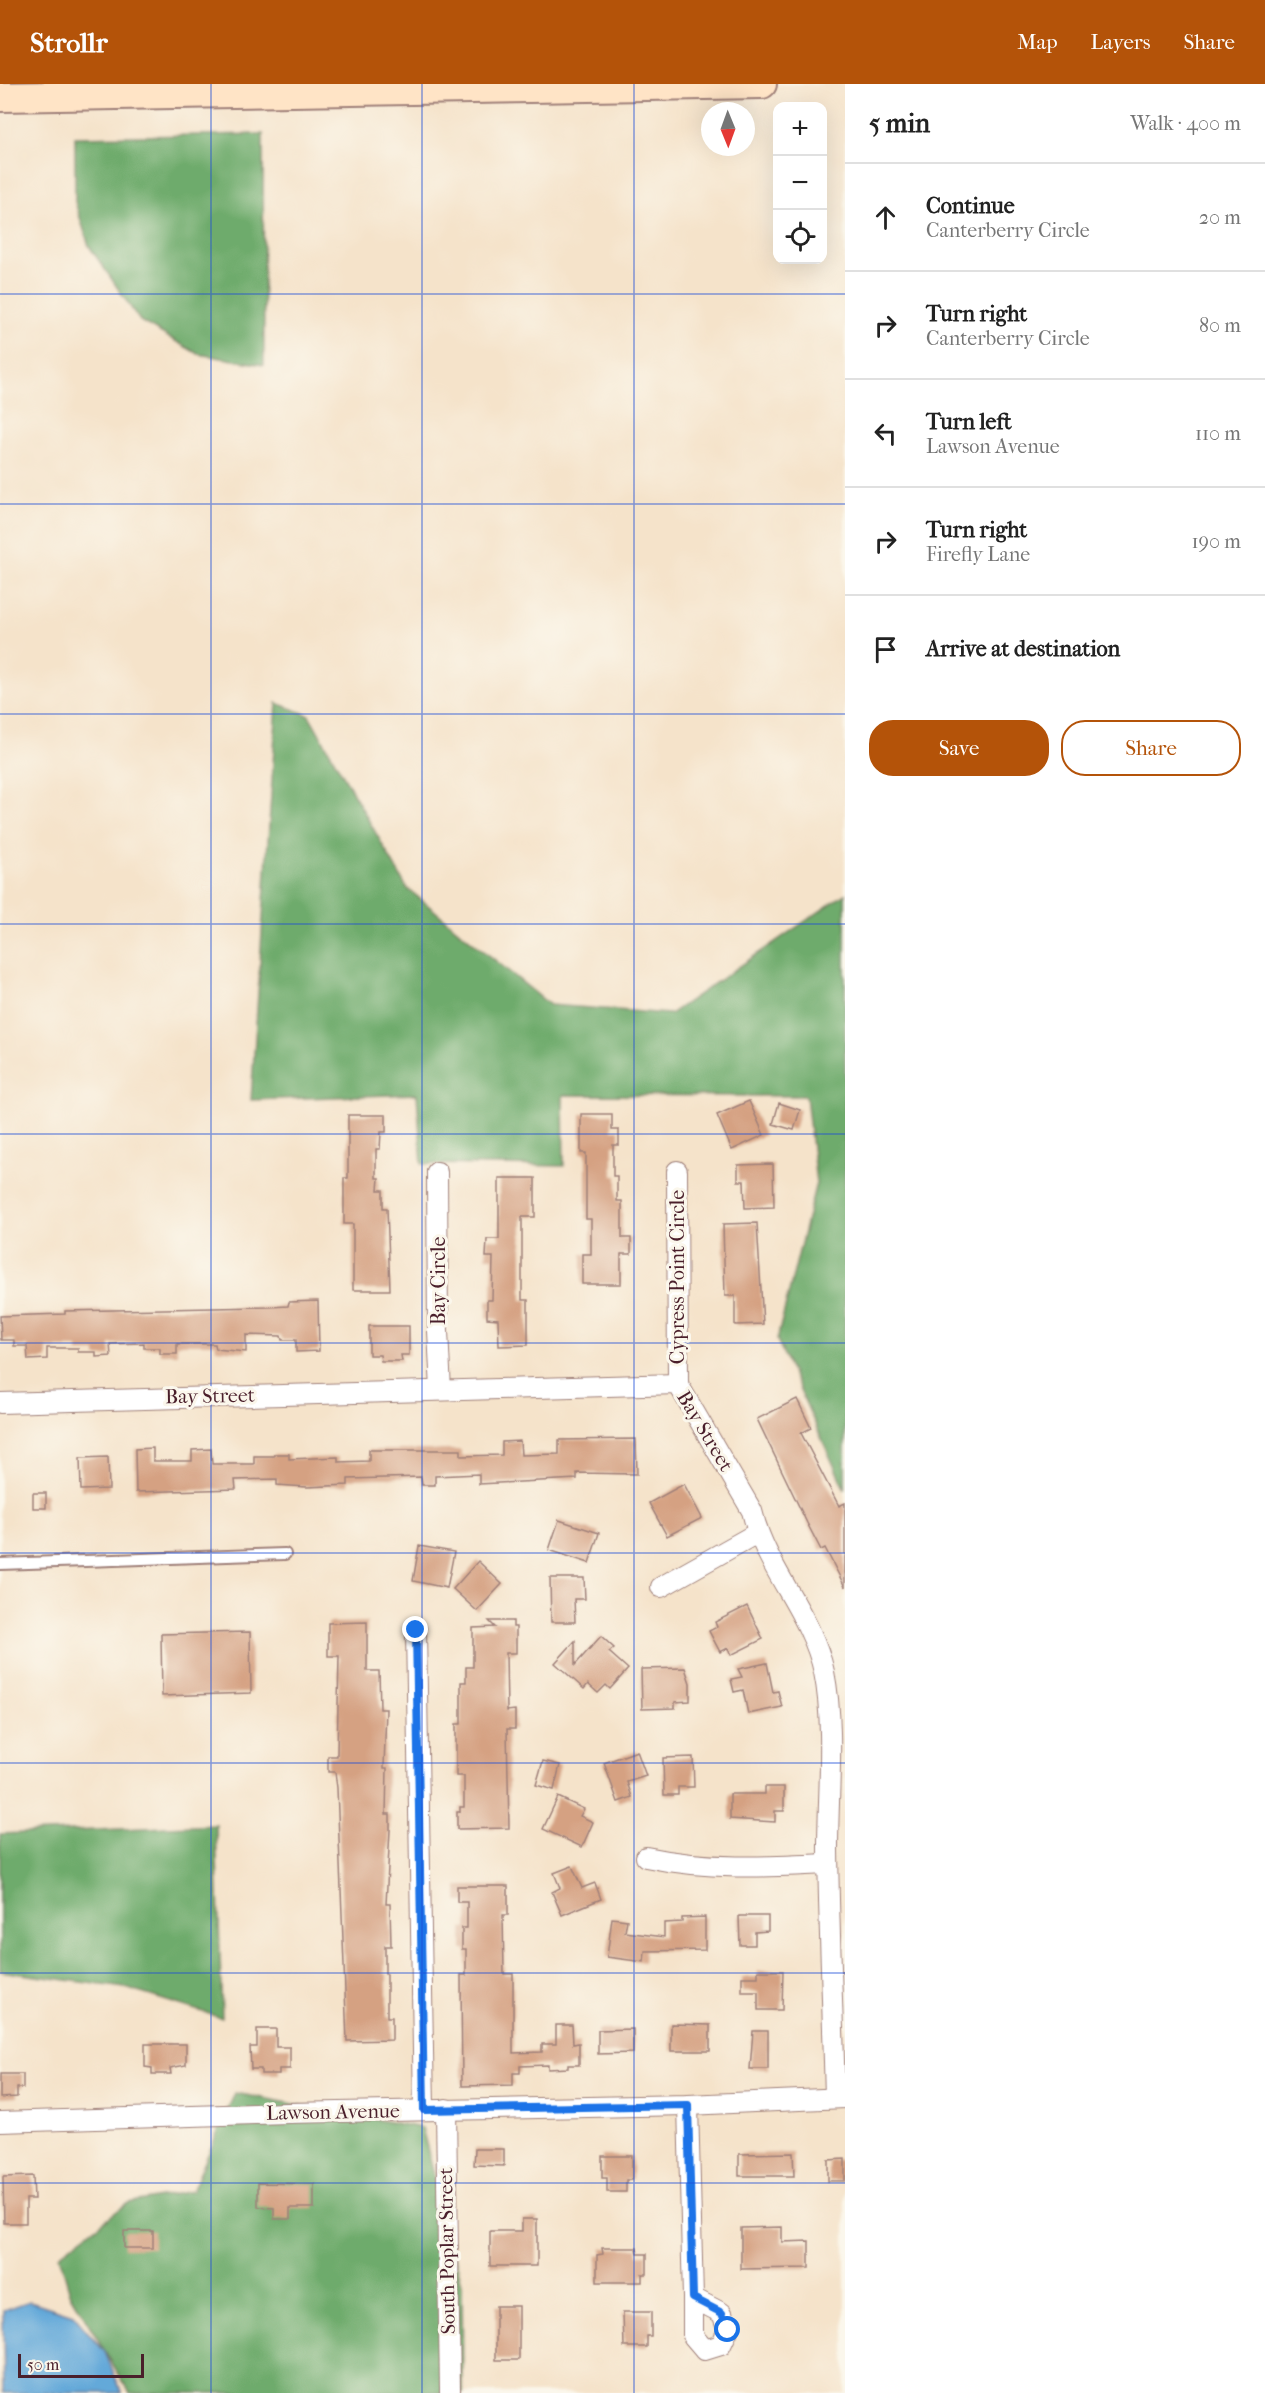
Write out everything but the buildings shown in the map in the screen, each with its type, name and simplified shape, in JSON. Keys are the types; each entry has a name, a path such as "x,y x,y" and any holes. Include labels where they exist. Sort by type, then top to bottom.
{"street":[{"path":"0,97 762,84"},
{"name":"Cypress Point Circle","path":"677,1171 678,1384"},
{"name":"Bay Circle","path":"437,1172 438,1331 441,1390"},
{"name":"Bay Street","path":"0,1402 678,1384 752,1511 757,1533 810,1634 824,1670 828,1709 828,1864 840,2098"},
{"path":"661,1587 757,1533"},
{"path":"416,1630 424,2110"},
{"path":"646,1857 683,1865 710,1867 828,1864"},
{"name":"Lawson Avenue","path":"0,2122 446,2109 688,2105 840,2098"},
{"path":"688,2105 693,2298"},
{"name":"South Poplar Street","path":"446,2109 450,2393"}],"lane":[{"path":"0,1564 285,1554"}],"green space":[{"path":"263,134 264,365 198,354 140,321 89,246 75,202 75,137"},
{"path":"277,703 309,715 407,888 550,1005 670,1014 845,894 845,1490 777,1340 816,1183 806,1096 563,1095 564,1166 422,1164 417,1094 251,1100"},
{"path":"216,1825 222,2018 125,1988 0,1971 0,1834"},
{"path":"235,2093 422,2128 462,2284 463,2393 130,2393 70,2293 59,2255 128,2203 192,2191"}],"water":[{"path":"30,2301 73,2315 105,2352 122,2393 4,2393 3,2310"}],"route":[{"path":"416,1630 424,2110 688,2105 693,2298 722,2313 728,2330"}]}
